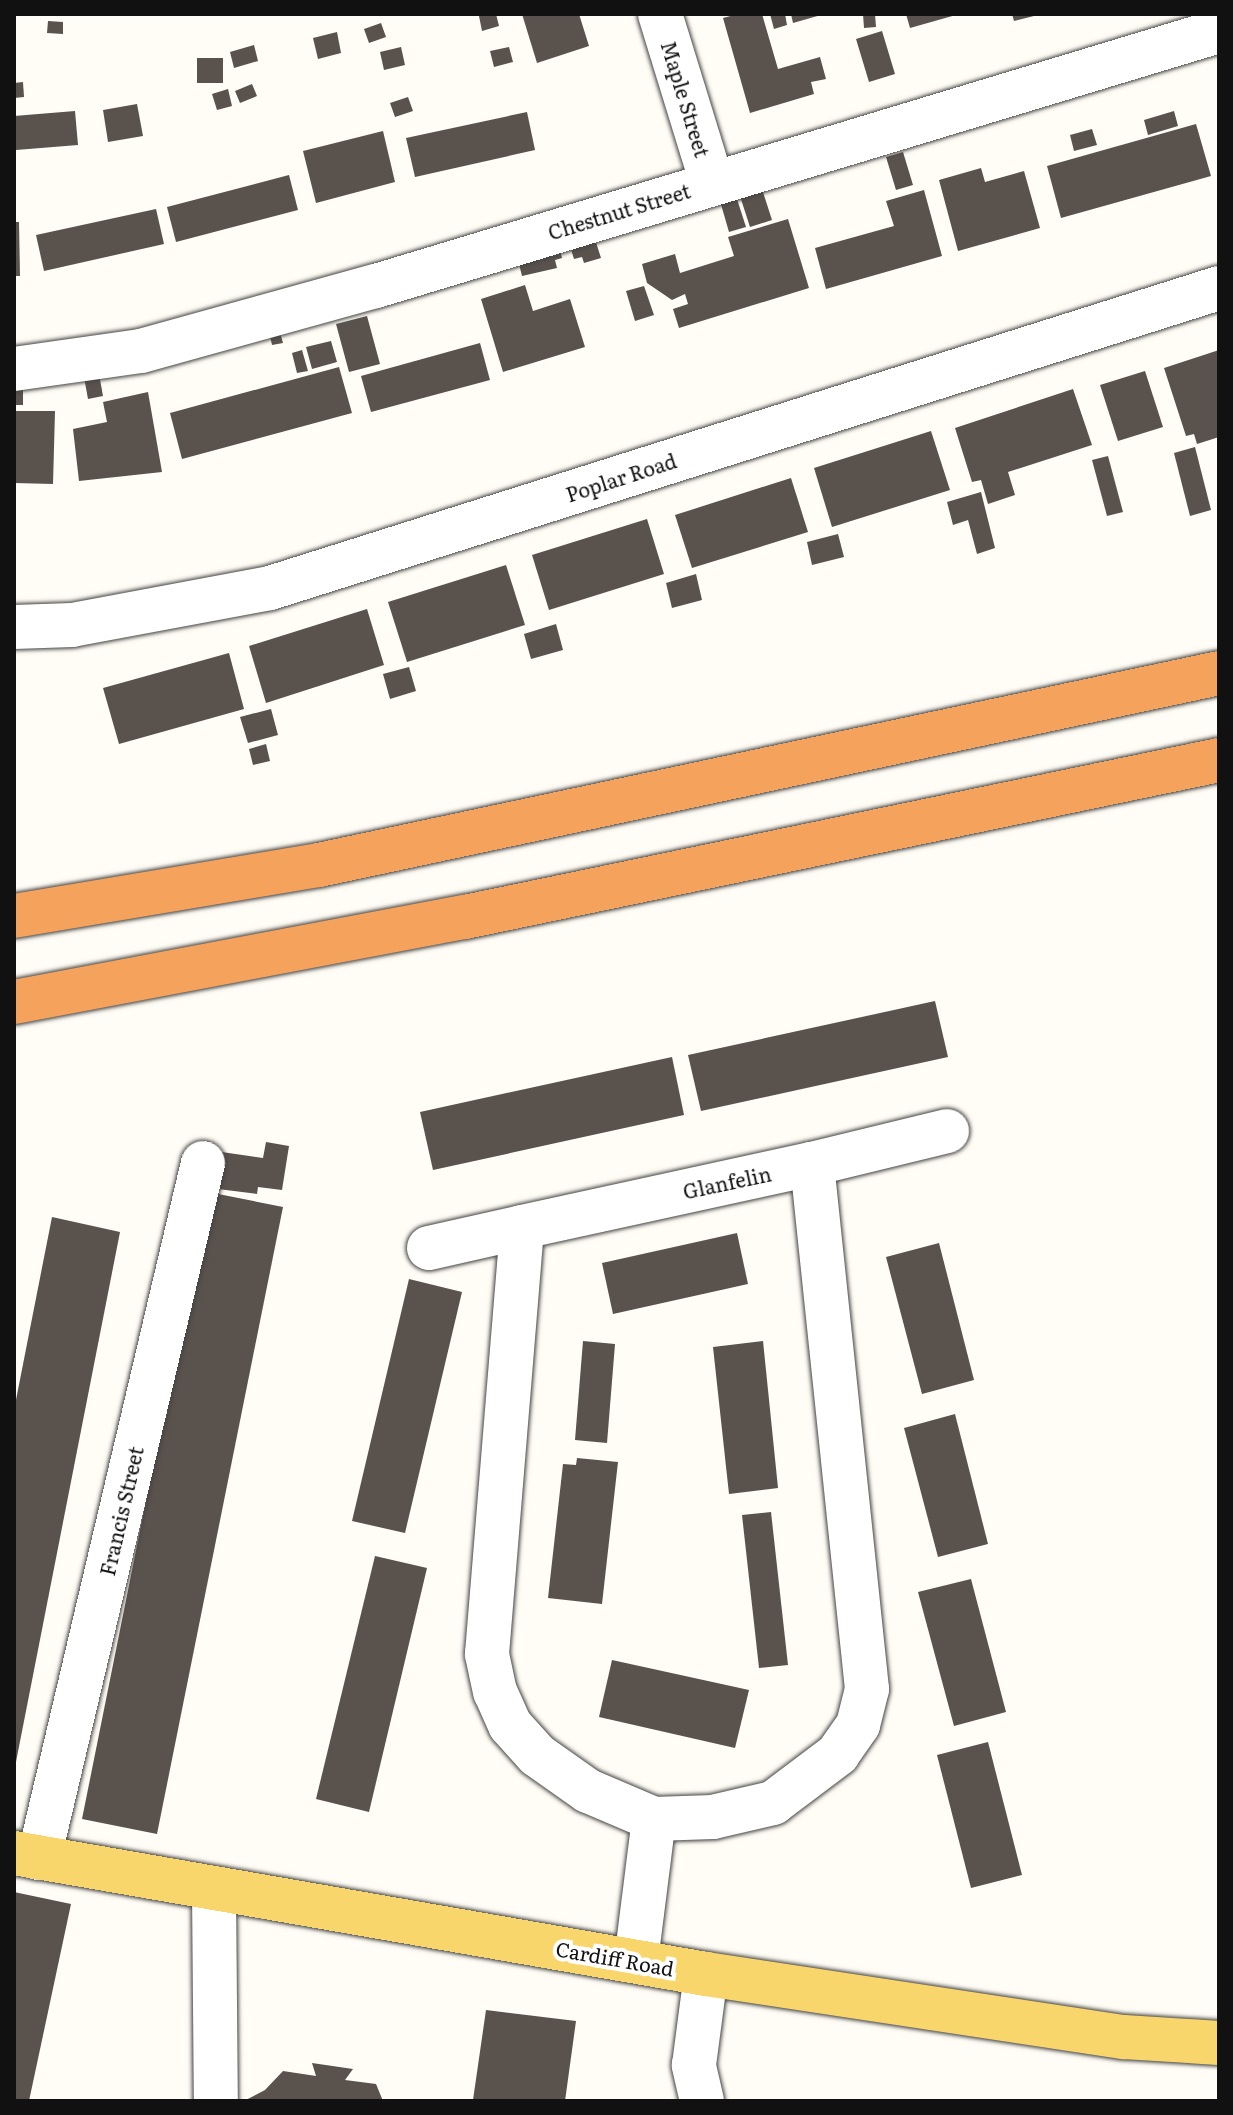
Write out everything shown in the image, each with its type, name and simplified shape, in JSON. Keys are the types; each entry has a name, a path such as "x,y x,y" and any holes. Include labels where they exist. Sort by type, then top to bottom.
{"highway":[{"path":"14,916 319,865 1219,673"},
{"path":"14,1002 465,917 1219,760"}],"main road":[{"name":"Cardiff Road","path":"26,1856 706,1974 1124,2037 1219,2043"}],"street":[{"name":"Maple Street","path":"660,14 712,183"},
{"name":"Chestnut Street","path":"14,369 141,351 712,183 1167,30 1219,31"},
{"name":"Poplar Road","path":"14,627 72,625 270,588 1219,288"},
{"name":"Glanfelin","path":"429,1248 812,1164 947,1131"},
{"name":"Francis Street","path":"26,1856 203,1163"},
{"path":"522,1227 487,1654 495,1692 510,1725 537,1755 588,1791 654,1819 713,1817 773,1803 838,1754 858,1725 864,1701 812,1164"},
{"path":"636,1961 654,1819"},
{"path":"214,1890 216,2101"},
{"path":"702,2101 694,2065 706,1974"}],"building":[{"path":"496,14 499,26 482,31 479,16"},
{"path":"522,14 579,14 589,46 537,63"},
{"path":"738,14 762,14 778,69 820,57 826,79 811,82 814,94 750,113 723,18"},
{"path":"770,14 785,14 787,25 774,29"},
{"path":"791,14 821,14 821,15 793,23"},
{"path":"863,14 875,14 876,27 864,28"},
{"path":"906,14 956,14 956,15 910,28"},
{"path":"1012,14 1038,14 1038,15 1014,21"},
{"path":"48,21 63,22 63,34 47,33"},
{"path":"381,23 386,37 369,43 364,29"},
{"path":"882,31 895,74 869,82 856,39"},
{"path":"337,32 341,53 318,59 313,38"},
{"path":"254,45 258,61 234,68 230,52"},
{"path":"401,47 405,65 384,70 380,52"},
{"path":"509,47 513,62 494,67 490,51"},
{"path":"197,58 223,58 223,83 197,83"},
{"path":"23,82 24,97 14,98 14,83"},
{"path":"252,84 257,96 240,103 235,91"},
{"path":"228,89 232,106 217,110 212,94"},
{"path":"408,97 413,111 395,117 390,103"},
{"path":"137,104 143,136 108,142 103,110"},
{"path":"75,111 78,145 16,150 14,116"},
{"path":"1174,111 1178,126 1148,135 1144,120"},
{"path":"527,112 535,150 415,177 406,138"},
{"path":"1196,124 1211,176 1061,218 1047,166"},
{"path":"1092,129 1097,145 1074,151 1070,135"},
{"path":"383,131 395,182 316,203 303,151"},
{"path":"903,152 913,185 896,190 886,157"},
{"path":"981,168 985,182 1024,171 1040,228 958,251 939,180"},
{"path":"289,175 298,210 176,242 167,207"},
{"path":"761,186 772,220 750,227 739,193"},
{"path":"924,190 942,256 826,289 815,248 894,226 886,201"},
{"path":"736,196 746,227 729,232 720,201"},
{"path":"156,209 164,244 44,271 36,235"},
{"path":"788,219 809,288 679,328 673,309 688,304 685,294 672,300 647,283 642,264 675,254 680,273 734,256 728,237"},
{"path":"14,222 19,222 20,276 14,276"},
{"path":"593,233 601,258 584,263 582,257 574,259 568,240"},
{"path":"558,242 562,258 555,260 557,268 522,276 516,252"},
{"path":"525,285 533,311 570,299 585,347 503,372 481,299"},
{"path":"644,286 654,315 635,321 626,291"},
{"path":"367,316 380,364 349,372 336,324"},
{"path":"279,329 283,343 272,345 269,332"},
{"path":"331,341 337,362 312,369 306,347"},
{"path":"480,343 490,380 371,412 361,376"},
{"path":"302,350 308,371 297,373 292,353"},
{"path":"1219,350 1219,437 1197,444 1194,434 1186,436 1164,368"},
{"path":"339,367 352,413 182,459 170,413"},
{"path":"1145,371 1163,427 1118,441 1100,385"},
{"path":"99,374 103,396 88,399 84,377"},
{"path":"14,385 23,385 23,405 14,405"},
{"path":"1073,389 1092,445 1008,472 1015,495 988,504 981,480 972,482 955,428"},
{"path":"148,392 162,472 79,481 73,429 107,422 103,402"},
{"path":"14,411 55,411 53,484 14,483"},
{"path":"931,431 950,490 832,527 814,468"},
{"path":"1195,447 1211,510 1190,516 1174,453"},
{"path":"1108,456 1123,512 1107,516 1092,460"},
{"path":"791,478 808,532 692,568 675,515"},
{"path":"981,492 995,548 977,554 968,520 953,525 947,502"},
{"path":"647,519 664,574 549,610 532,555"},
{"path":"838,534 844,557 812,565 807,542"},
{"path":"506,565 525,625 407,662 388,602"},
{"path":"696,574 702,600 672,608 666,583"},
{"path":"367,609 384,665 266,703 249,646"},
{"path":"556,624 563,650 531,659 524,634"},
{"path":"229,653 244,709 119,744 103,688"},
{"path":"409,667 416,691 390,699 383,674"},
{"path":"271,709 278,735 248,743 240,717"},
{"path":"266,744 270,761 253,765 249,749"},
{"path":"935,1001 948,1057 701,1111 688,1055"},
{"path":"672,1057 684,1115 433,1170 420,1112"},
{"path":"266,1142 289,1146 282,1190 258,1187 257,1194 210,1188 215,1151 263,1158"},
{"path":"208,1192 283,1207 157,1834 82,1819"},
{"path":"52,1217 120,1232 15,1767 14,1410"},
{"path":"737,1233 748,1284 613,1314 602,1263"},
{"path":"939,1243 974,1380 922,1394 886,1257"},
{"path":"409,1279 462,1292 405,1533 352,1521"},
{"path":"583,1341 615,1344 607,1443 575,1440"},
{"path":"763,1341 778,1488 729,1494 713,1347"},
{"path":"955,1414 988,1544 938,1557 904,1428"},
{"path":"577,1458 618,1462 602,1604 548,1598 563,1464 576,1465"},
{"path":"771,1512 788,1665 759,1668 742,1515"},
{"path":"375,1556 427,1568 369,1812 316,1799"},
{"path":"971,1579 1006,1712 954,1726 918,1592"},
{"path":"612,1660 749,1690 735,1748 599,1717"},
{"path":"988,1742 1022,1875 971,1888 937,1755"},
{"path":"14,1892 71,1904 29,2101 14,2101"},
{"path":"486,2010 576,2021 565,2101 473,2100"},
{"path":"312,2063 353,2069 345,2080 376,2084 383,2101 244,2101 265,2090 283,2071 316,2076"}]}
